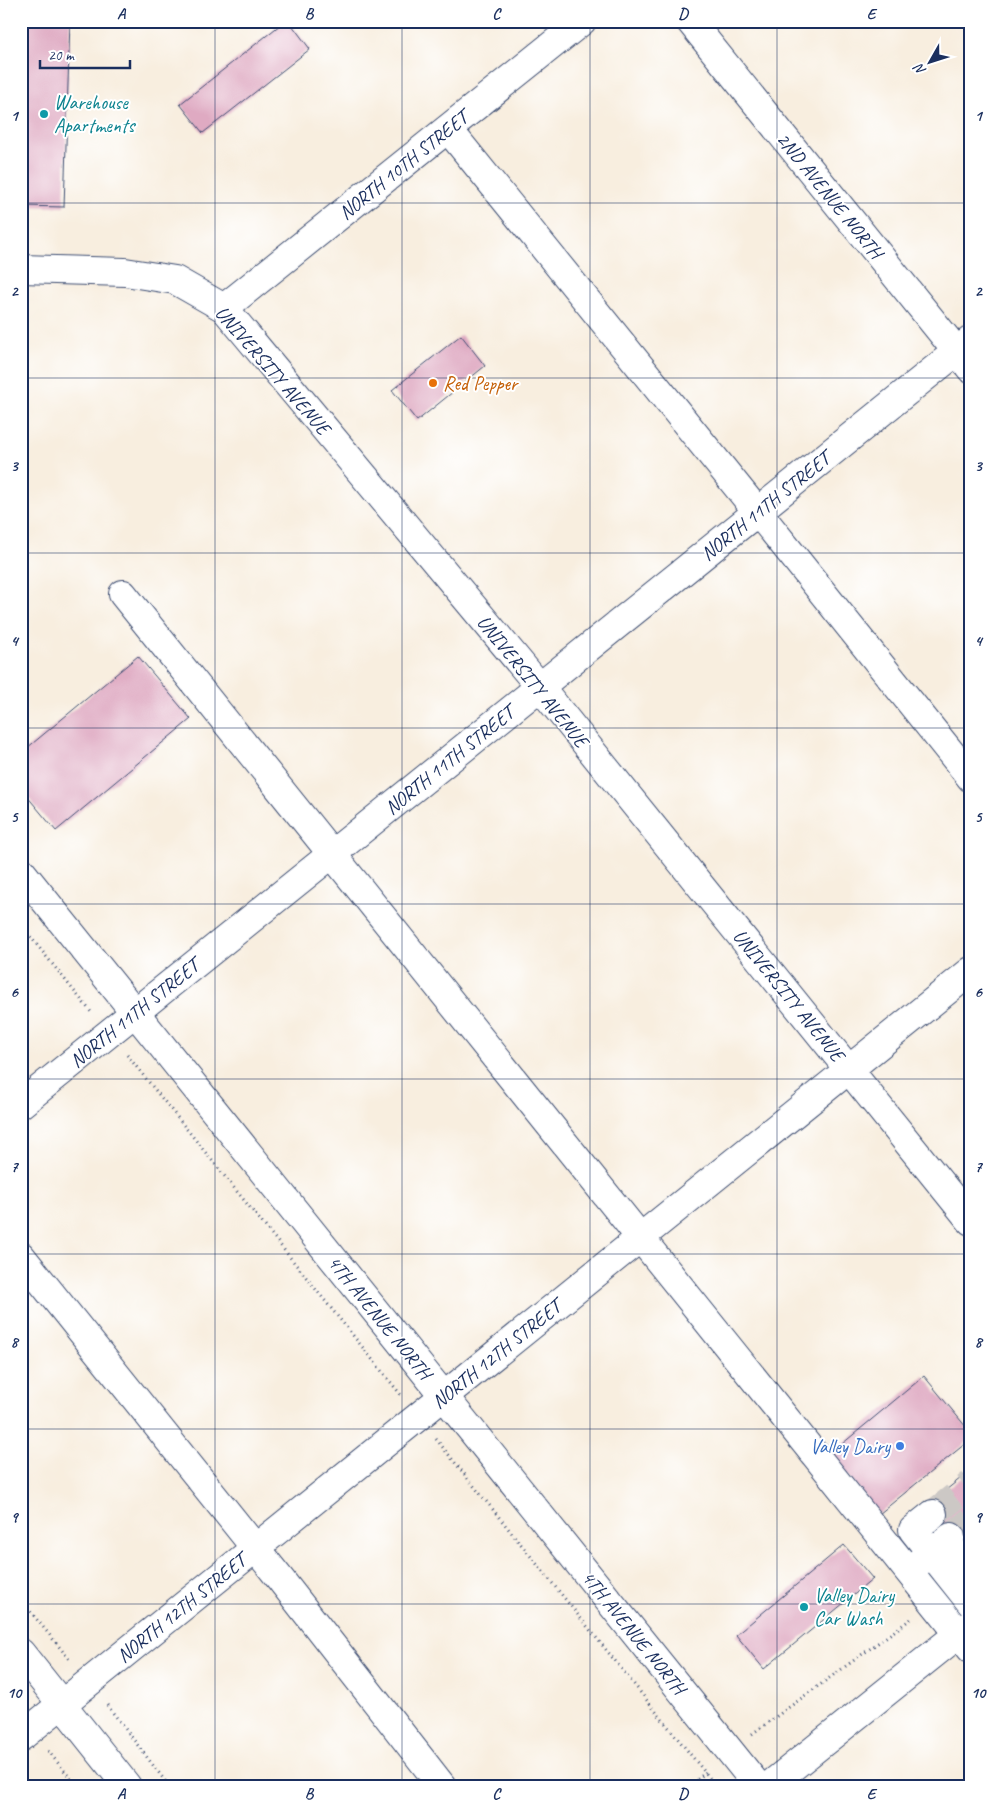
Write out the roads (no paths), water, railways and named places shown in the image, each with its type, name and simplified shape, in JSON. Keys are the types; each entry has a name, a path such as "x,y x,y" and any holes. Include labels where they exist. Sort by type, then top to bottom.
{"street":[{"name":"NORTH 10TH STREET","path":"224,308 582,21"},
{"name":"2ND AVENUE NORTH","path":"690,21 966,354"},
{"path":"448,129 971,778"},
{"name":"UNIVERSITY AVENUE","path":"21,269 125,272 175,280 224,308 540,687 971,1221"},
{"name":"NORTH 11TH STREET","path":"21,1104 758,512 966,354"},
{"path":"123,594 933,1603 967,1635 769,1786"},
{"name":"4TH AVENUE NORTH","path":"21,871 758,1786"},
{"name":"NORTH 12TH STREET","path":"21,1737 971,971"},
{"path":"21,1256 256,1548 442,1786"},
{"path":"933,1514 913,1530 949,1554 971,1603"},
{"path":"908,1572 949,1554"},
{"path":"21,1653 127,1786"}],"tunnel":[{"path":"933,1514 971,1484"},
{"path":"951,1537 971,1521"}],"place":[{"name":"Warehouse Apartments","path":"44,114"},
{"name":"Red Pepper","path":"433,383"},
{"name":"Valley Dairy","path":"900,1446"},
{"name":"Valley Dairy Car Wash","path":"804,1607"}]}
